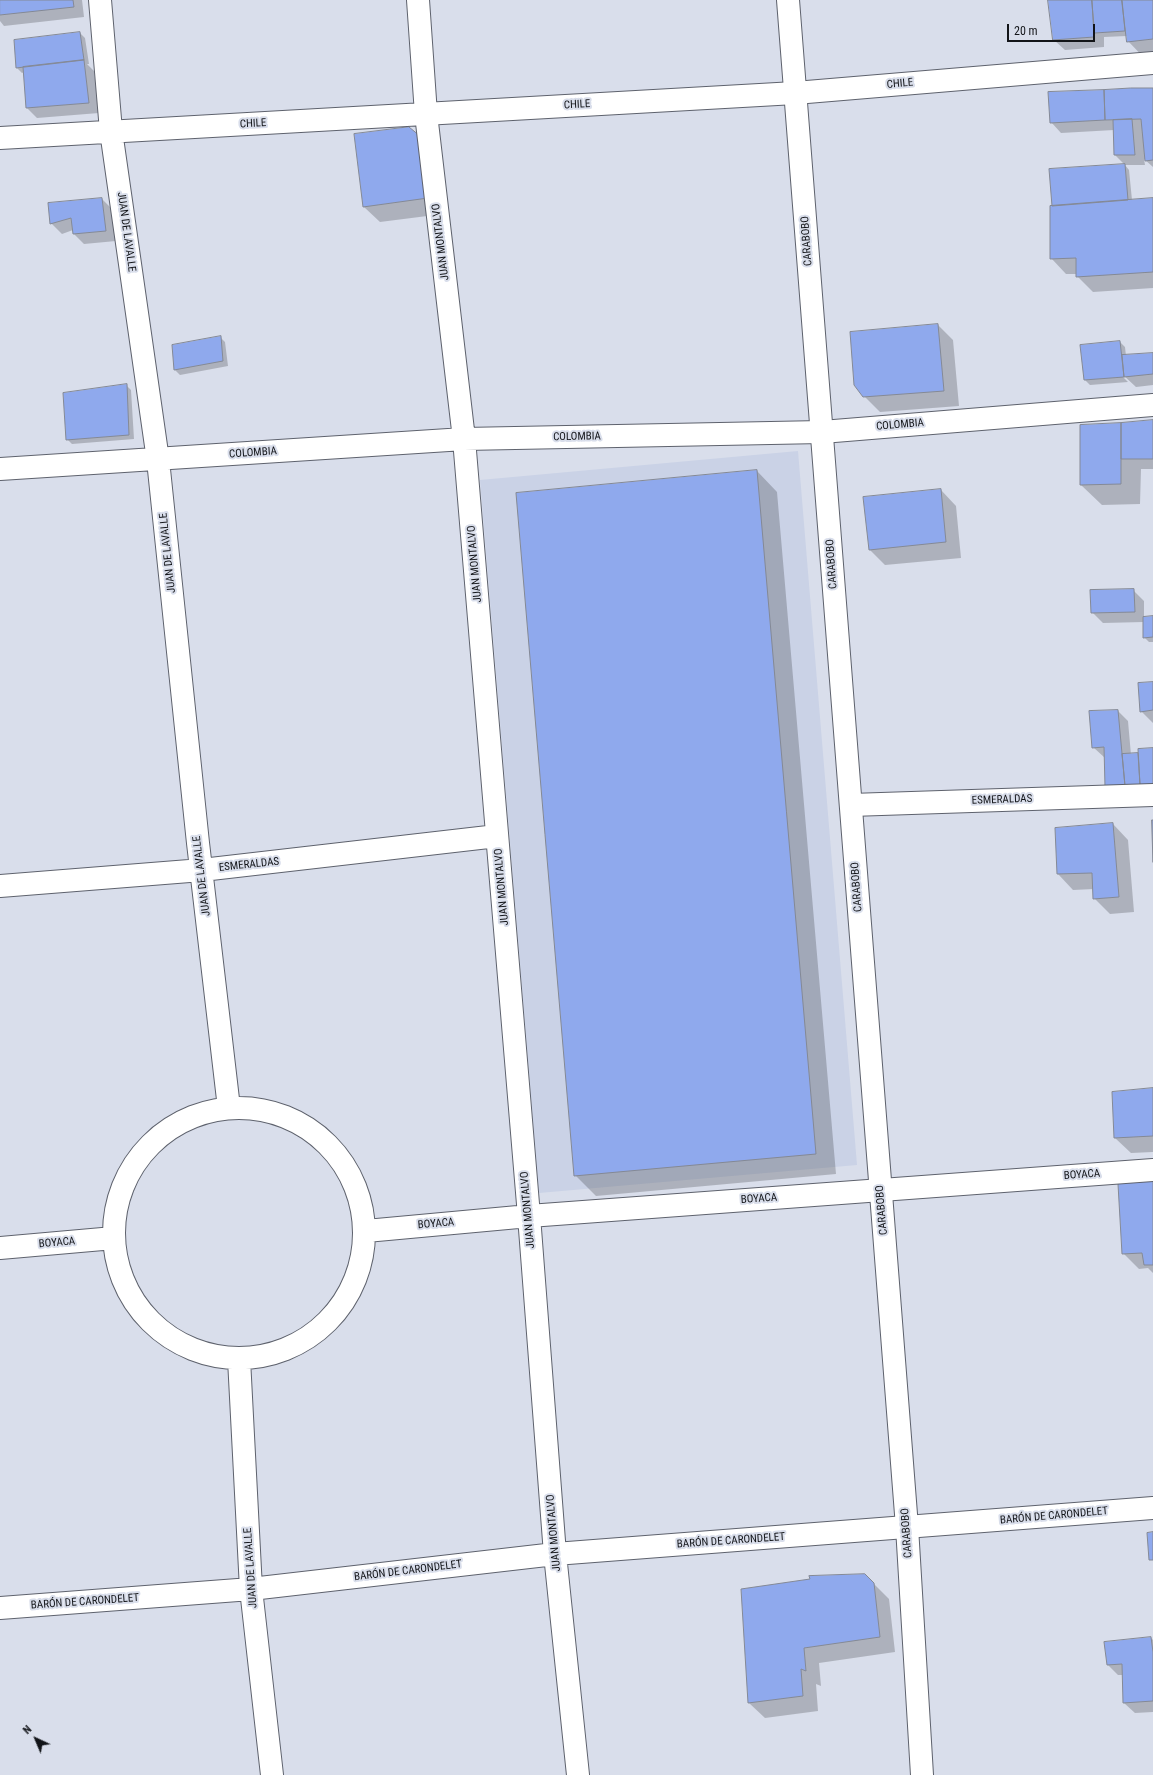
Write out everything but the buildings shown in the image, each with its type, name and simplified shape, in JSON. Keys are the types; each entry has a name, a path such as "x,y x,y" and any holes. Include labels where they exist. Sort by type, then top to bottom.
{"street":[{"name":"JUAN DE LAVALLE","path":"100,0 111,131 158,460 229,1108"},
{"name":"JUAN MONTALVO","path":"418,0 426,114 464,439 529,1216 555,1554 578,1775"},
{"name":"CARABOBO","path":"788,0 907,1527 922,1775"},
{"name":"CHILE","path":"0,138 795,93 1153,63"},
{"name":"COLOMBIA","path":"0,470 464,439 822,432 1153,405"},
{"name":"ESMERALDAS","path":"851,805 1153,795"},
{"name":"ESMERALDAS","path":"0,886 202,870 497,836"},
{"path":"229,1108 263,1109 296,1120 324,1140 346,1166 360,1197 366,1231 361,1264 349,1294 329,1321 303,1342 272,1355 239,1359 202,1353 177,1343 151,1324 131,1299 118,1270 114,1238 117,1206 127,1176 146,1150 170,1129 198,1115 229,1108"},
{"name":"BOYACA","path":"366,1231 529,1216 1153,1170"},
{"name":"BOYACA","path":"0,1248 114,1238"},
{"name":"JUAN DE LAVALLE","path":"239,1359 251,1589 272,1775"},
{"name":"BARÓN DE CARONDELET","path":"0,1608 251,1589 555,1554 1153,1508"}],"shaded area":[{"path":"798,451 857,1165 539,1193 480,480"}]}
